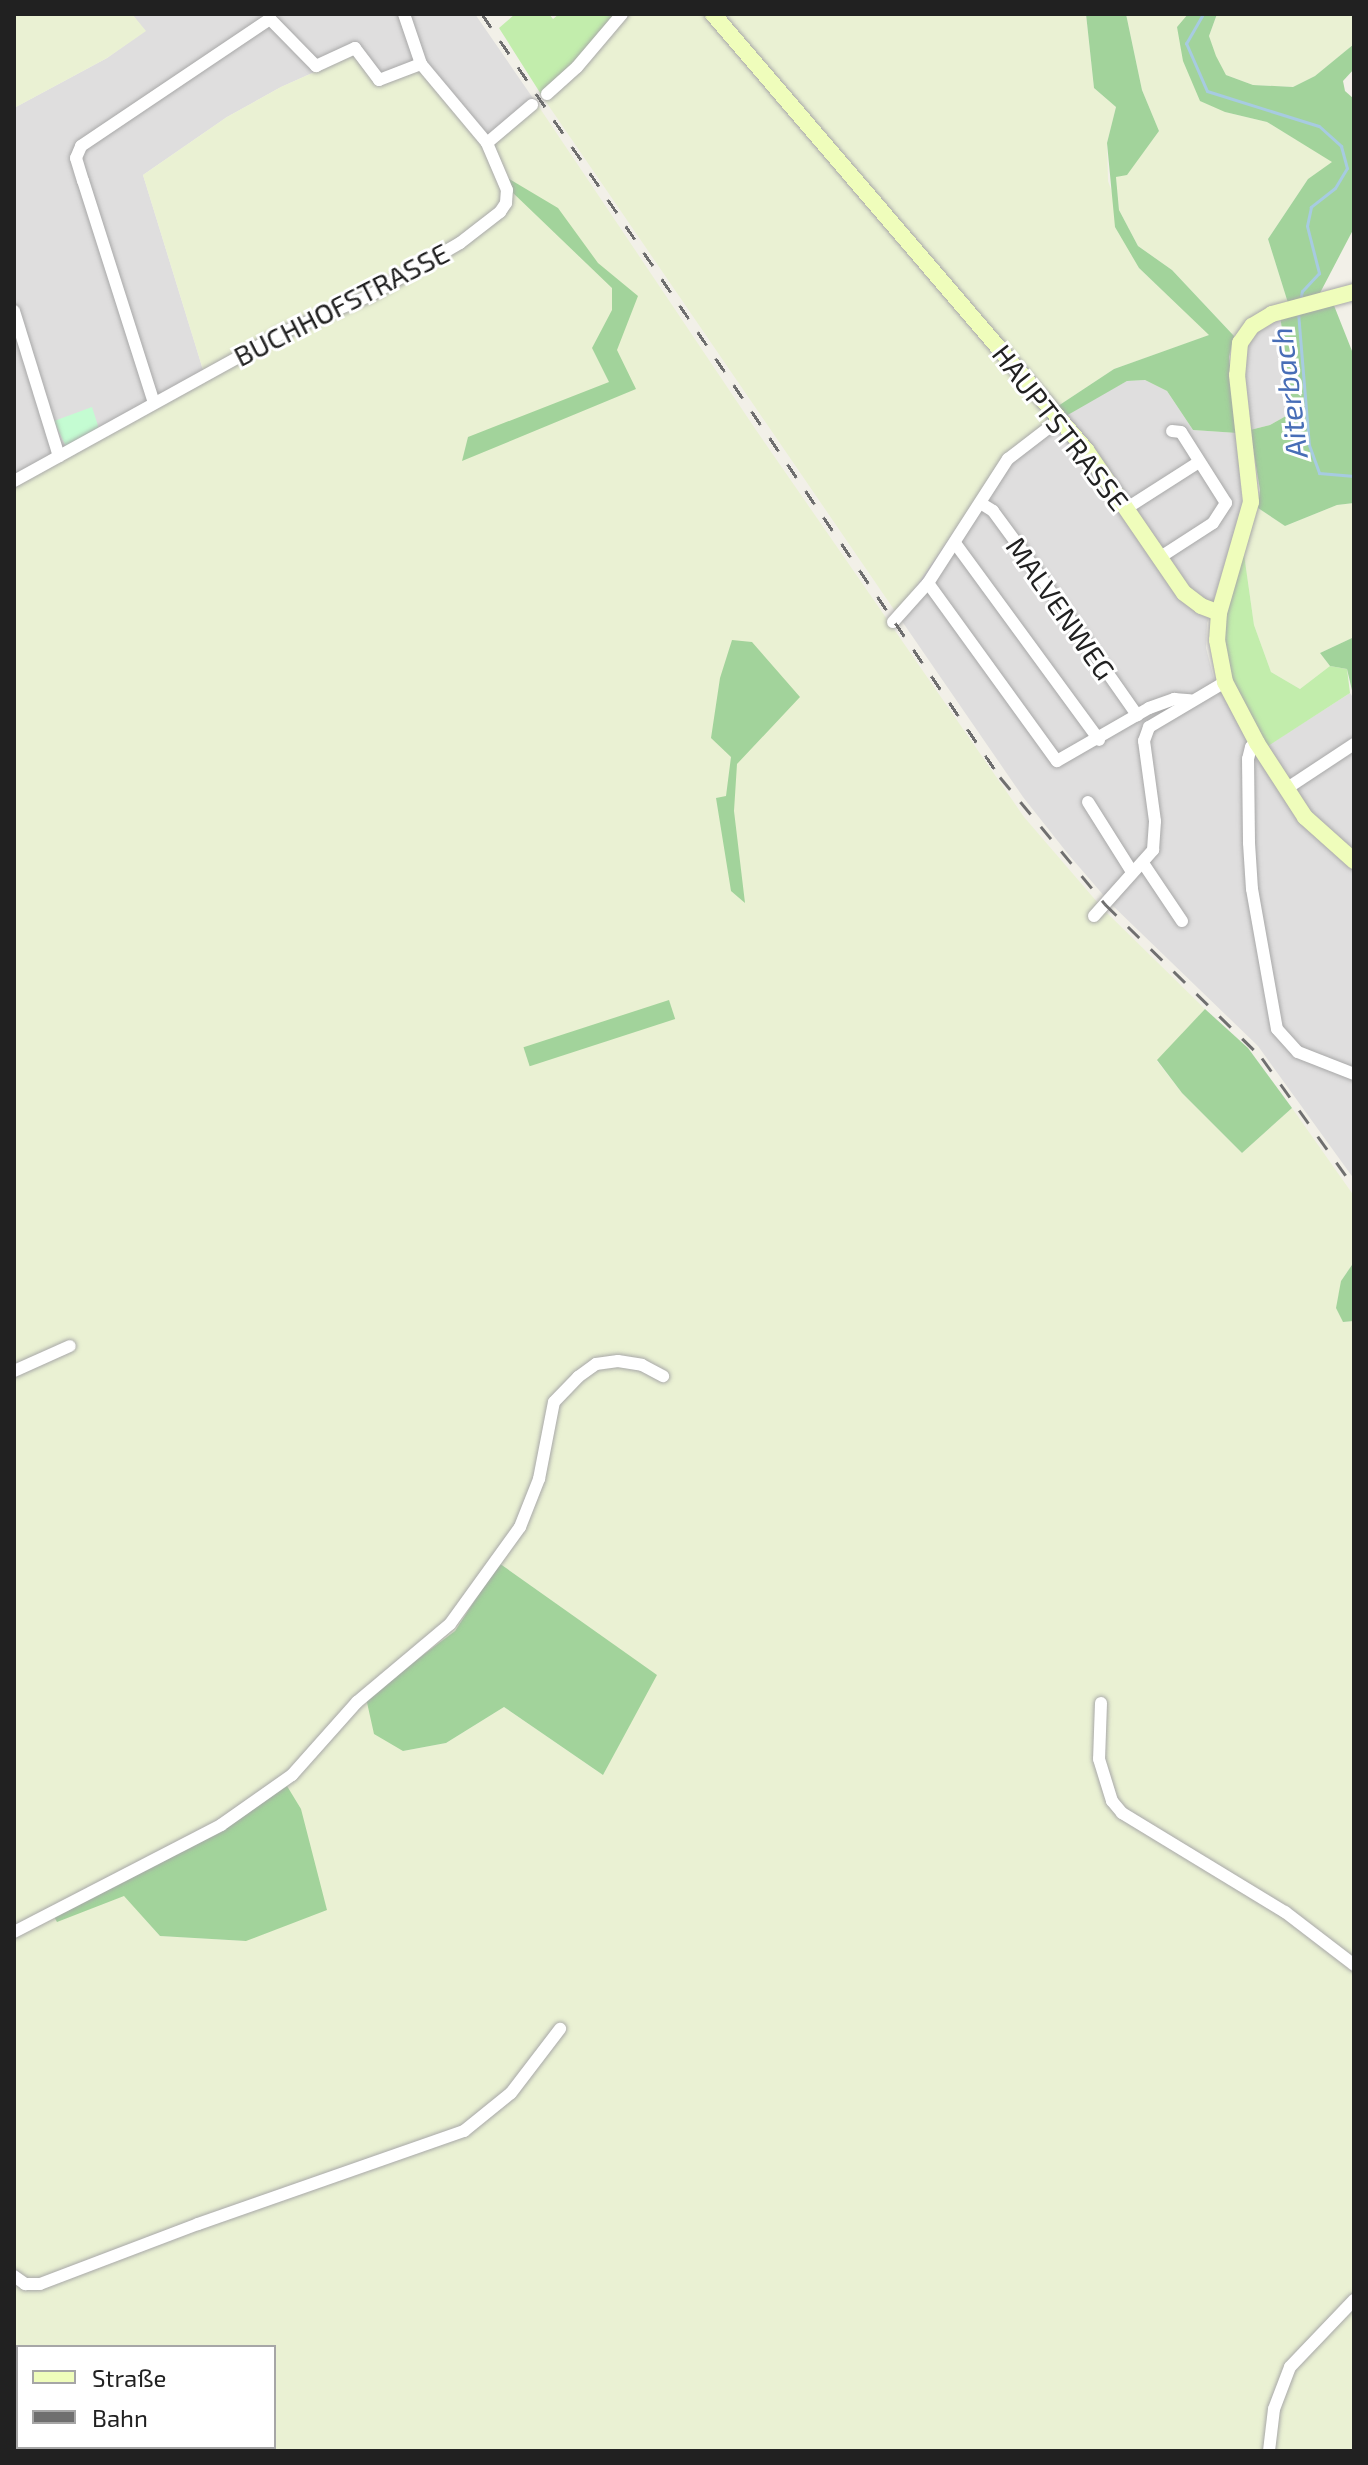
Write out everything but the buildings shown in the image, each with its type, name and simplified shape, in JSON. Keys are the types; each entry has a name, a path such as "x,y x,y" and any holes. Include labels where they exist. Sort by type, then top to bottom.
{"street":[{"name":"BUCHHOFSTRASSE","path":"14,481 300,324 371,295 481,227 504,208 507,197 487,143 421,64 404,14"},
{"path":"547,94 584,59 622,14"},
{"name":"HAUPTSTRASSE","path":"713,14 1060,419 1127,508 1188,597 1219,613"},
{"path":"154,403 76,158 81,146 270,19 316,66 355,48 379,80 421,64"},
{"path":"487,143 532,105"},
{"path":"1354,292 1283,309 1252,326 1237,353 1251,502 1219,613 1217,640 1225,682 1257,743 1316,829 1354,861"},
{"path":"14,311 59,456"},
{"path":"893,622 928,583 1015,451 1060,419"},
{"path":"1159,558 1213,523 1225,506 1181,432 1172,431"},
{"path":"1127,508 1199,462"},
{"name":"MALVENWEG","path":"982,504 993,511 1018,545 1137,715"},
{"path":"955,543 1099,740"},
{"path":"928,583 1054,759 1062,760 1162,702 1181,698 1190,700"},
{"path":"1094,916 1153,850 1156,833 1145,735 1155,721 1225,682"},
{"path":"1257,743 1251,747 1248,759 1252,889 1277,1029 1298,1052 1354,1074"},
{"path":"1286,789 1354,744"},
{"path":"1088,802 1132,872"},
{"path":"1143,863 1182,921"},
{"path":"16,1364 70,1346"},
{"path":"14,1932 221,1825 292,1775 357,1702 450,1624 520,1527 539,1479 554,1402 578,1377 596,1364 618,1361 642,1365 663,1376"},
{"path":"1101,1703 1099,1759 1112,1801 1122,1813 1285,1912 1354,1965"},
{"path":"14,2276 25,2284 40,2284 198,2224 464,2131 511,2093 560,2029"},
{"path":"1269,2451 1274,2409 1290,2367 1354,2300"}],"shaded area":[{"path":"132,14 475,14 537,104 492,147 378,87 357,53 281,87 227,117 143,175 204,373 100,432 54,421 67,449 14,478 14,108 107,58 145,31"},
{"path":"1280,315 1293,412 1270,425 1250,430 1239,369 1245,340"},
{"path":"1145,380 1167,391 1193,430 1237,433 1242,505 1207,623 1206,648 1214,679 1254,750 1261,750 1350,693 1354,699 1354,1179 1258,1046 1111,904 1068,854 1023,797 897,614 1008,452 1053,420 1127,381"}],"green space":[{"path":"14,14 132,14 146,31 107,58 14,108"},
{"path":"515,14 549,14 553,19 559,14 612,14 620,23 567,83 544,99 499,28"},
{"path":"628,14 704,14 1053,420 1008,452 897,614 544,99 567,83"},
{"path":"720,14 1086,14 1094,88 1116,107 1107,143 1108,181 1139,268 1210,335 1114,369 1058,406"},
{"path":"1086,14 1126,14 1142,90 1159,131 1127,175 1116,177 1119,210 1138,246 1172,270 1234,336 1229,357 1237,433 1193,430 1167,391 1145,380 1127,381 1066,416 1058,406 1114,369 1209,335 1139,268 1115,227 1107,143 1116,107 1094,88"},
{"path":"1126,14 1188,14 1177,27 1225,112 1267,122 1333,162 1308,179 1268,239 1288,303 1251,320 1234,336 1172,270 1138,246 1119,210 1116,177 1127,174 1159,131 1142,90"},
{"path":"1188,14 1217,14 1209,36 1216,56 1226,75 1253,85 1293,87 1315,76 1354,44 1354,69 1343,81 1345,91 1354,99 1354,228 1320,293 1288,303 1268,239 1308,179 1332,162 1267,122 1225,112 1200,101 1183,61 1177,27"},
{"path":"1217,14 1354,14 1354,44 1315,76 1293,87 1253,85 1226,75 1215,56 1209,36"},
{"path":"357,53 378,87 419,70 491,147 537,104 756,430 1024,817 1104,910 1205,1009 1157,1061 1182,1093 1242,1153 1292,1108 1354,1196 1354,1262 1341,1281 1343,1322 1354,1321 1354,2451 14,2451 14,478 204,373 143,175 227,117 281,87","holes":["499,1563 656,1675 603,1775 504,1707 446,1743 403,1751 413,1664 455,1631","125,1896 246,1941 160,1936"]},
{"path":"504,176 558,208 598,263 638,296 617,350 636,389 462,461 468,437 609,382 592,348 612,310 612,288 511,191"},
{"path":"1333,303 1354,356 1354,503 1337,505 1285,526 1258,508 1260,490 1250,430 1270,425 1293,412 1280,315"},
{"path":"92,407 100,432 67,449 54,421"},
{"path":"1354,503 1352,638 1320,653 1330,666 1300,689 1271,672 1254,625 1244,554 1258,508 1285,526 1337,505"},
{"path":"1244,554 1254,625 1271,672 1300,689 1330,666 1347,669 1350,693 1265,748 1237,700 1222,655 1224,615"},
{"path":"1354,618 1354,699 1347,669 1330,666 1320,653 1352,638"},
{"path":"732,640 752,642 800,697 737,764 734,811 745,903 731,891 716,798 726,796 731,757 711,738 720,678"},
{"path":"669,1000 675,1019 530,1066 523,1047"},
{"path":"1205,1009 1248,1048 1292,1108 1242,1153 1182,1093 1157,1060"},
{"path":"1354,1262 1354,1321 1343,1322 1336,1308 1341,1281"},
{"path":"499,1563 657,1675 603,1775 504,1707 446,1743 403,1751 374,1734 366,1698 455,1631"},
{"path":"287,1786 301,1809 327,1910 246,1941 160,1936 124,1896 57,1922 52,1913 229,1826"}],"waterway":[{"name":"Aiterbach","path":"1203,14 1186,43 1207,91 1319,126 1341,146 1347,168 1335,188 1311,207 1307,226 1319,273 1302,291 1300,301"},
{"name":"Aiterbach","path":"1298,312 1309,445 1319,473 1354,476"}],"railway":[{"path":"482,14 1000,777 1105,904 1262,1058 1354,1187"}]}
